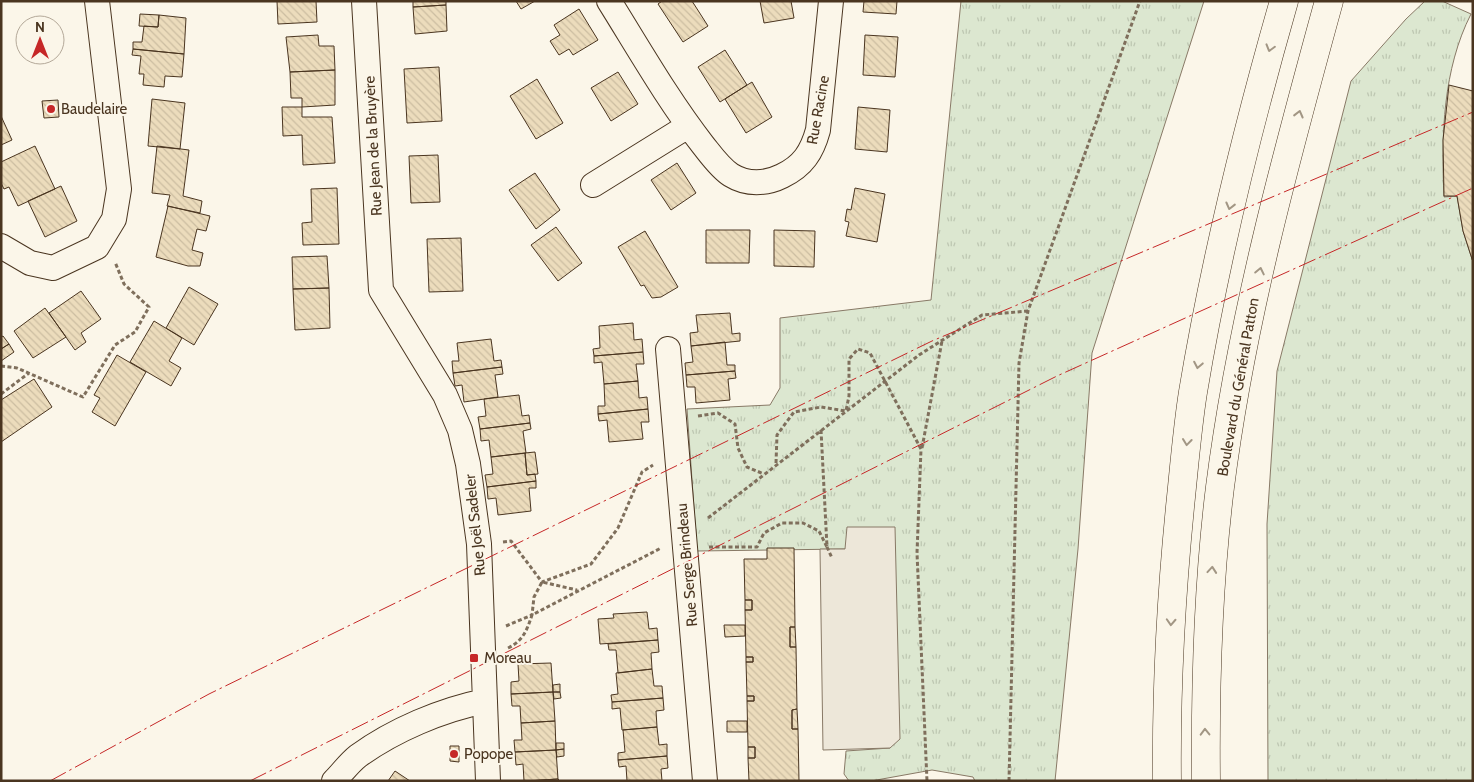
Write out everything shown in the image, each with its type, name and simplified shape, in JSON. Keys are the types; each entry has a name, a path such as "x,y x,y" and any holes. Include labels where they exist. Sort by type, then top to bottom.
{"highway":[{"path":"1167,781 1166,709 1174,573 1193,394 1222,241 1260,83 1284,1"},
{"name":"Boulevard du Général Patton","path":"1206,781 1205,708 1211,577 1220,487 1232,405 1266,240 1329,1"}],"street":[{"path":"1,246 30,263 53,268 97,248 114,219 119,189 97,1"},
{"name":"Rue Jean de la Bruyère","path":"364,1 381,290"},
{"name":"Rue Racine","path":"608,1 688,126 713,158 731,175 751,183 773,180 802,164 813,149 818,130 831,1"},
{"path":"593,185 688,126"},
{"name":"Rue Joël Sadeler","path":"381,290 445,395 460,430 468,464 479,544 488,781"},
{"name":"Rue Serge Brindeau","path":"668,349 705,781"},
{"path":"334,781 357,757 394,734 462,706 484,701"}],"path":[{"path":"1009,781 1020,363 1028,311 1140,1"},
{"path":"1,366 17,368 83,397 115,345 135,332 149,308 124,284 104,237"},
{"path":"483,648 532,615 578,590 685,541 776,464 886,380 982,315 1028,311"},
{"path":"927,781 917,553 922,449 943,341"},
{"path":"846,411 849,396 849,359 858,349 870,353 922,449"},
{"path":"1,394 29,373"},
{"path":"776,464 777,435 794,412 821,407 846,411"},
{"path":"675,419 718,413 735,424 738,448 747,467 764,474"},
{"path":"821,430 827,547"},
{"path":"483,648 518,643 526,632 532,615 534,597 542,582 591,564 618,528 642,472 678,452"},
{"path":"685,541 757,547 764,532 782,523 803,524 819,531 832,558"},
{"path":"479,544 511,541 542,582 578,590"}],"green space":[{"path":"961,1 1204,1 1092,353 1078,549 1055,781 975,781 973,777 932,770 871,781 849,781 844,774 846,751 890,748 845,549 697,551 687,409 770,405 780,388 780,318 931,300"},
{"path":"1425,1 1442,1 1471,14 1462,35 1449,80 1443,150 1444,197 1457,196 1463,231 1473,262 1473,781 1268,781 1267,524 1277,371 1351,81 1406,19"}],"shaded area":[{"path":"847,527 895,527 900,739 890,748 823,750 820,549 845,549"}],"building":[{"path":"277,1 316,1 317,22 278,24"},
{"path":"413,1 446,1 446,5 413,7"},
{"path":"516,1 535,1 521,9"},
{"path":"662,1 692,1 708,26 683,42 658,4"},
{"path":"760,1 791,1 794,18 764,23"},
{"path":"864,1 897,1 896,14 863,12"},
{"path":"446,5 447,31 415,34 413,7"},
{"path":"579,9 598,40 573,55 569,49 559,55 550,41 560,35 554,25"},
{"path":"140,14 159,15 158,27 139,26"},
{"path":"159,15 186,18 184,54 133,49 133,42 142,42 144,26 158,27"},
{"path":"318,35 319,46 334,46 335,70 290,72 286,37"},
{"path":"865,35 898,37 895,77 863,75"},
{"path":"133,49 184,54 182,77 165,76 164,87 143,85 144,74 139,74 141,56 132,55"},
{"path":"725,50 747,85 720,102 698,67"},
{"path":"439,67 442,121 407,123 404,69"},
{"path":"335,70 335,105 302,107 302,98 291,98 290,72"},
{"path":"618,72 638,104 611,121 591,88"},
{"path":"537,79 563,123 536,139 510,96"},
{"path":"752,82 772,117 746,133 725,99"},
{"path":"1449,85 1473,91 1473,262 1463,231 1457,196 1444,196 1443,140"},
{"path":"152,99 185,103 180,149 148,146"},
{"name":"Baudelaire","path":"58,100 59,117 44,118 42,101"},
{"path":"282,107 302,107 302,117 332,117 335,163 303,165 302,135 283,136"},
{"path":"858,107 890,110 887,152 855,149"},
{"path":"1,116 12,140 1,145"},
{"path":"35,146 55,189 18,206 9,187 4,189 1,183 1,162"},
{"path":"157,146 189,150 183,196 202,201 200,213 167,206 170,195 152,193"},
{"path":"438,155 440,202 411,203 409,156"},
{"path":"677,163 696,193 671,210 651,180"},
{"path":"535,173 560,210 536,229 509,190"},
{"path":"61,186 77,221 45,237 28,201"},
{"path":"337,188 339,244 303,245 302,223 312,222 311,189"},
{"path":"855,188 885,194 877,242 846,236 849,222 845,221 847,209 851,210"},
{"path":"168,206 210,216 206,231 197,229 192,250 203,253 200,266 188,266 156,257"},
{"path":"556,227 582,263 558,281 531,245"},
{"path":"706,230 750,230 749,263 706,263"},
{"path":"774,230 815,231 814,267 774,266"},
{"path":"645,231 678,287 661,297 652,298 644,285 641,286 618,247"},
{"path":"461,238 463,291 429,292 427,239"},
{"path":"327,256 329,288 293,289 292,257"},
{"path":"189,287 218,304 194,345 166,328"},
{"path":"329,288 330,328 295,330 293,289"},
{"path":"81,291 101,319 81,333 86,342 75,350 49,313"},
{"path":"45,308 66,337 33,358 14,331"},
{"path":"730,313 732,334 740,333 740,341 691,346 690,333 698,332 696,315"},
{"path":"154,321 182,338 169,361 181,368 171,386 130,362"},
{"path":"633,323 634,340 642,339 643,352 594,356 593,349 600,348 599,326"},
{"path":"3,336 9,344 1,349 1,337"},
{"path":"491,339 494,361 501,360 502,367 453,373 452,361 459,361 457,343"},
{"path":"725,342 727,365 735,365 735,371 686,375 685,363 693,362 691,346"},
{"path":"9,344 14,352 1,361 1,349"},
{"path":"643,352 644,364 636,364 638,381 604,384 602,362 594,363 594,356"},
{"path":"117,355 146,372 115,426 92,412 100,398 94,395"},
{"path":"502,367 503,374 495,375 498,397 464,402 462,385 455,386 453,373"},
{"path":"735,371 736,378 728,379 730,400 696,403 695,387 687,387 686,375"},
{"path":"34,379 52,407 1,442 1,400"},
{"path":"638,381 639,398 647,397 648,409 598,414 598,406 605,406 604,384"},
{"path":"519,395 522,416 529,415 530,423 480,429 478,417 486,416 484,399"},
{"path":"648,409 649,422 641,422 643,439 609,442 607,420 599,421 598,414"},
{"path":"530,423 531,429 523,431 526,453 491,457 489,440 481,441 480,429"},
{"path":"535,452 538,474 527,475 525,453"},
{"path":"525,453 527,475 535,474 536,481 487,487 485,475 493,474 491,457"},
{"path":"536,481 536,488 529,488 531,511 498,515 496,498 488,499 487,487"},
{"path":"767,548 794,548 795,627 790,627 790,647 796,647 797,709 792,710 792,729 798,729 799,781 749,781 748,758 755,758 755,747 748,747 747,701 754,701 754,696 747,696 746,662 753,662 753,657 746,657 745,610 752,610 752,600 745,600 744,559 767,559"},
{"path":"745,600 752,600 752,610 745,610"},
{"path":"647,612 649,629 657,628 658,640 600,644 598,619 614,618 613,614"},
{"path":"724,625 745,625 745,636 725,637"},
{"path":"790,627 795,627 796,647 790,647"},
{"path":"658,640 659,652 651,653 652,669 618,673 616,650 609,650 608,644"},
{"path":"746,657 753,657 753,662 746,662"},
{"path":"551,663 553,692 511,694 511,682 519,681 518,664"},
{"path":"652,669 654,686 662,686 663,698 612,702 611,695 618,694 616,673"},
{"path":"560,684 560,692 553,692 553,685"},
{"path":"553,692 560,692 561,698 554,699"},
{"path":"553,692 555,721 521,723 520,706 512,706 511,694"},
{"path":"747,696 754,696 754,701 747,701"},
{"path":"663,698 664,710 656,711 657,727 622,730 620,708 612,709 612,702"},
{"path":"797,709 798,729 792,729 792,710"},
{"path":"555,721 556,750 515,752 514,740 522,740 521,723"},
{"path":"727,721 747,721 747,732 727,732"},
{"path":"657,727 659,745 667,744 667,756 618,760 618,753 625,752 623,730"},
{"path":"556,743 564,743 564,749 556,750"},
{"name":"Popope","path":"450,746 459,746 459,762 450,761"},
{"path":"748,747 755,747 755,758 748,758"},
{"path":"564,749 564,756 557,757 556,750"},
{"path":"556,750 558,779 524,781 523,764 516,765 515,752"},
{"path":"667,756 668,768 661,769 662,781 627,781 626,766 619,767 618,760"},
{"path":"395,771 410,781 388,781"},
{"path":"558,779 560,781 528,781"}],"power":[{"path":"50,781 209,694 932,341 1473,112"},
{"path":"250,781 1057,376 1473,188"}],"place":[{"name":"Baudelaire","path":"51,109"},
{"name":"Moreau","path":"474,658"},
{"name":"Popope","path":"454,754"}]}
